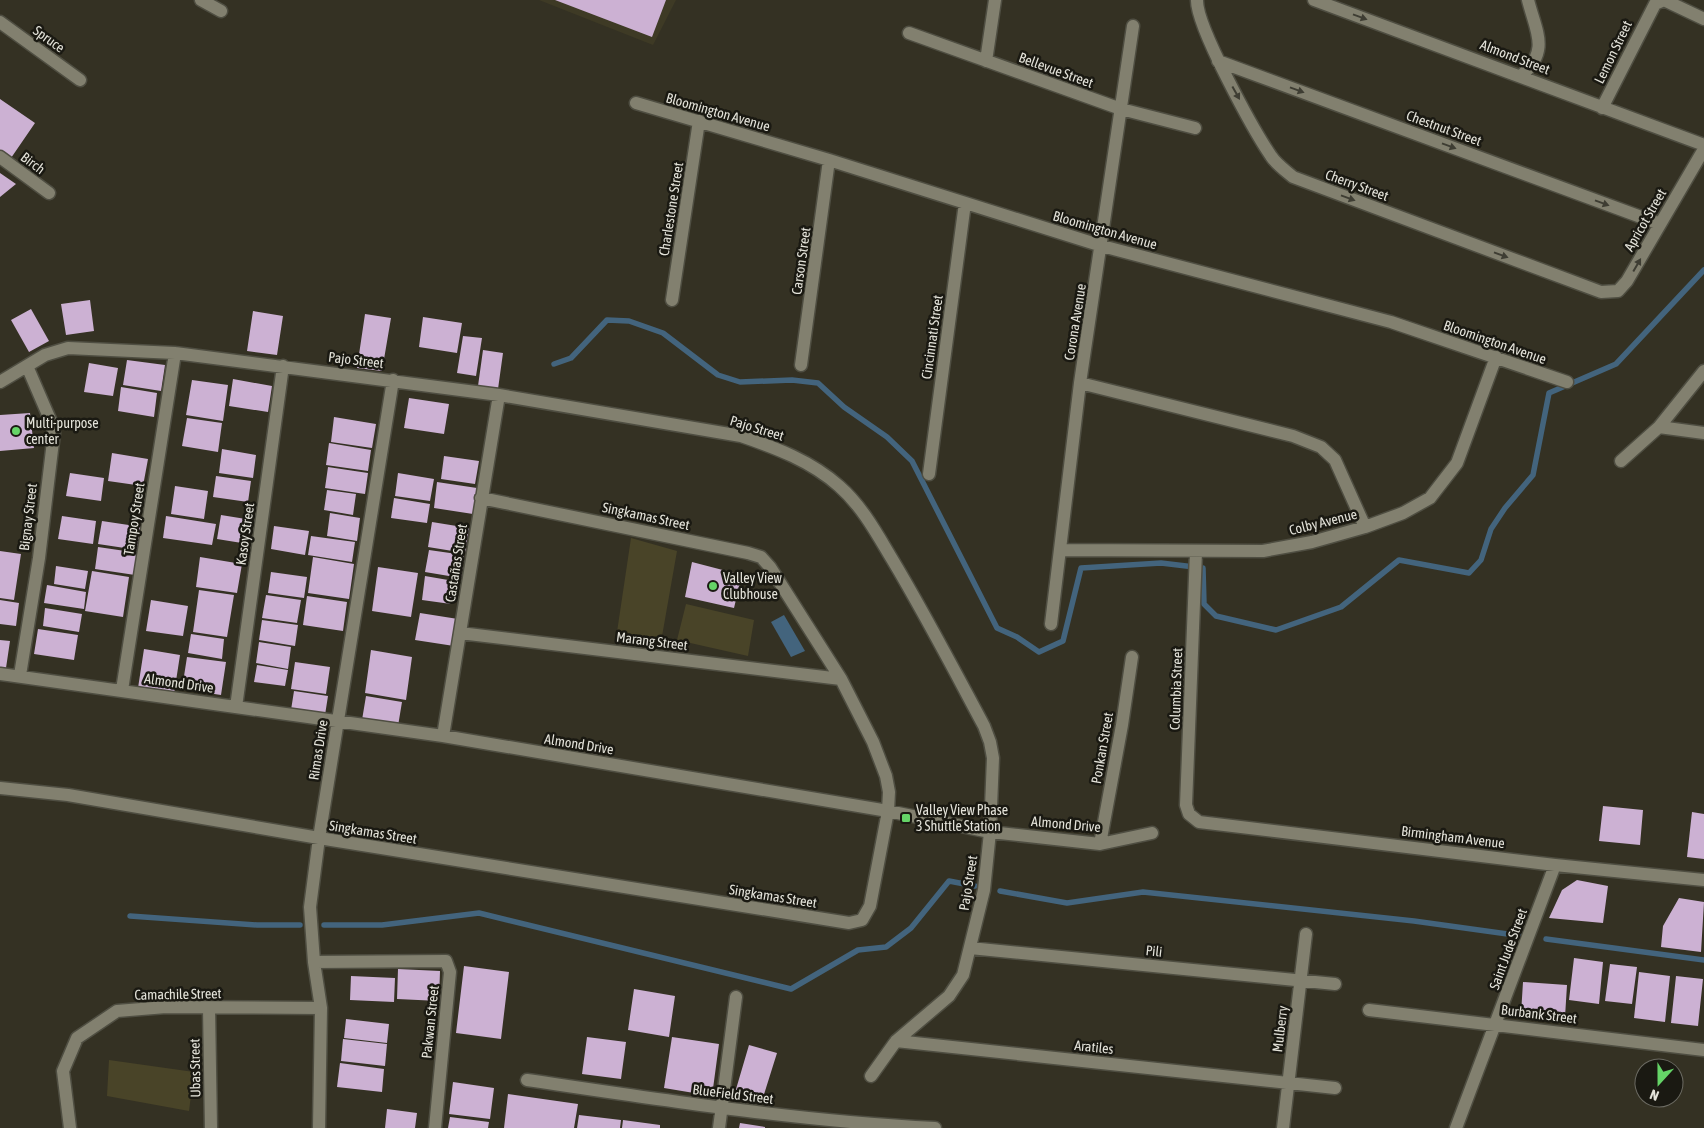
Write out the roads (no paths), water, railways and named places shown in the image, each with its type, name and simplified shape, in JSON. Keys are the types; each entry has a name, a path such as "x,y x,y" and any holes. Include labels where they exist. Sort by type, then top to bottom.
{"street":[{"path":"201,0 221,11"},
{"path":"986,61 994,0"},
{"name":"Cherry Street","path":"1197,0 1198,11 1218,61 1271,157 1293,177 1602,292"},
{"name":"Almond Street","path":"1314,0 1522,75 1602,108 1704,144"},
{"path":"1522,75 1534,64 1539,55 1539,42 1528,0"},
{"name":"Lemon Street","path":"1602,108 1654,4 1664,0 1704,19"},
{"name":"Spruce","path":"0,22 80,80"},
{"name":"Corona Avenue","path":"1051,624 1080,383 1102,246 1132,26"},
{"name":"Bellevue Street","path":"909,33 1121,109 1195,128"},
{"name":"Chestnut Street","path":"1218,61 1660,224"},
{"name":"Bloomington Avenue","path":"636,103 829,160 1102,246 1391,322 1567,382"},
{"name":"Charlestone Street","path":"672,300 699,121"},
{"name":"Apricot Street","path":"1602,292 1618,291 1627,281 1704,149"},
{"name":"Birch","path":"0,157 49,194"},
{"name":"Carson Street","path":"802,365 829,160"},
{"name":"Cincinnati Street","path":"929,474 965,203"},
{"name":"Pajo Street","path":"0,382 46,355 68,348 175,353 283,366 499,395 741,436 777,448 810,466 839,486 866,517 926,614 984,726 993,758 990,832 984,890 963,975 949,996 896,1041 871,1076"},
{"name":"Tampoy Street","path":"122,690 175,353"},
{"name":"Colby Avenue","path":"1060,550 1263,551 1312,542 1403,513 1430,498 1457,463 1496,357"},
{"name":"Bignay Street","path":"20,676 54,433 52,424 27,366"},
{"name":"Kasoy Street","path":"236,706 283,366"},
{"path":"1621,461 1659,427 1704,371"},
{"name":"Rimas Drive","path":"319,1128 321,1008 314,962 310,907 319,838 392,380"},
{"path":"1080,383 1293,436 1321,447 1335,460 1364,527"},
{"name":"Castañas Street","path":"443,736 499,395"},
{"path":"1659,427 1704,433"},
{"name":"Singkamas Street","path":"0,788 68,794 319,838 849,923 862,920 870,906 888,811 889,792 886,776 873,742 841,679 770,567 761,557 748,552 481,498"},
{"name":"Columbia Street","path":"1196,552 1186,805 1188,814 1199,822"},
{"name":"Marang Street","path":"460,633 841,679"},
{"name":"Ponkan Street","path":"1100,844 1122,725 1132,657"},
{"name":"Almond Drive","path":"0,674 443,736 888,811 990,832 1100,844 1152,834"},
{"name":"Birmingham Avenue","path":"1199,822 1555,865 1704,880"},
{"name":"Saint Jude Street","path":"1456,1128 1497,1024 1555,865"},
{"name":"Mulberry","path":"1282,1128 1306,934"},
{"name":"Pili","path":"970,948 1335,984"},
{"name":"Pakwan Street","path":"314,962 446,961 450,972 435,1128"},
{"path":"718,1128 736,997"},
{"name":"Camachile Street","path":"70,1128 62,1071 77,1038 117,1011 166,1007 321,1008"},
{"name":"Ubas Street","path":"209,1008 211,1128"},
{"name":"Burbank Street","path":"1369,1010 1704,1050"},
{"name":"Aratiles","path":"896,1041 1335,1088"},
{"name":"BlueField Street","path":"527,1080 721,1109 864,1126 936,1128"}],"water":[{"path":"784,615 805,651 791,657 771,622"}],"waterway":[{"path":"554,364 571,358 607,320 629,321 663,333 718,375 740,382 792,380 818,383 844,407 887,437 912,461 997,628 1017,637 1039,652 1063,641 1081,568 1161,563 1203,568 1204,604 1216,616 1276,630 1341,607 1399,560 1469,573 1481,560 1491,529 1505,508 1533,475 1549,393 1616,364 1704,270"},
{"path":"324,925 382,925 479,913 791,989 858,950 886,947 911,928 949,881 975,886"},
{"path":"1000,891 1067,903 1143,892 1414,921 1522,936"},
{"path":"130,916 257,925 300,925"},
{"path":"1546,939 1704,960"}],"place":[{"name":"Multi-purpose center","path":"16,431"},
{"name":"Valley View Clubhouse","path":"713,586"},
{"name":"Valley View Phase 3 Shuttle Station","path":"906,818"}]}
